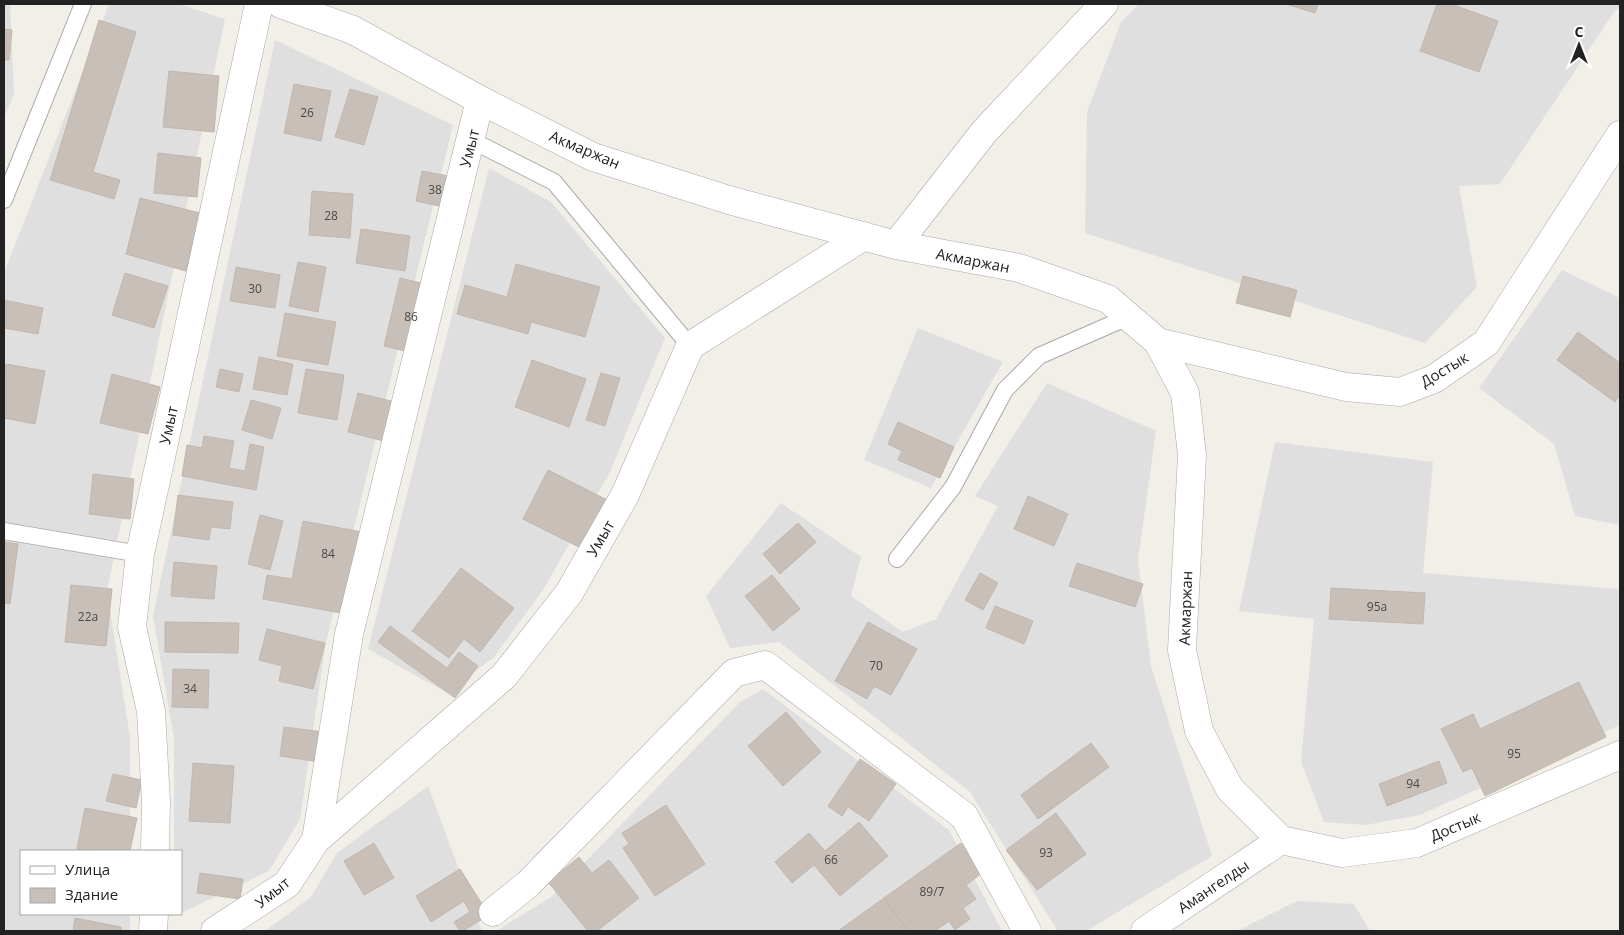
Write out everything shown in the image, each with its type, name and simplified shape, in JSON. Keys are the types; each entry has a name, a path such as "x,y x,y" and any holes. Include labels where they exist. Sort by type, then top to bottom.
{"street":[{"name":"Умыт","path":"155,850 156,802 150,712 132,627 140,554 259,4"},
{"name":"Акмаржан","path":"281,4 353,30 480,100 593,157 729,200 896,245 1019,268 1108,300 1158,342 1185,393 1192,455 1182,650 1198,731 1230,789 1281,840"},
{"path":"896,245 984,132 1104,4"},
{"name":"Умыт","path":"316,840 349,634 480,100"},
{"name":"Достык","path":"1158,342 1346,387 1400,392 1434,379 1486,343 1620,135"},
{"path":"690,346 864,236"},
{"name":"Умыт","path":"215,931 287,884 316,840 504,676 569,593 626,495 690,346"},
{"path":"493,912 528,884 734,673 765,665 964,816 1027,931"},
{"name":"Достык","path":"1281,840 1342,853 1417,843 1620,755"},
{"name":"Амангелды","path":"1145,931 1281,840"},
{"path":"153,931 154,915"}],"lane":[{"path":"4,200 83,4"},
{"path":"471,140 554,182 690,346"},
{"path":"897,559 953,487 1005,390 1039,356 1128,317"},
{"path":"4,531 140,554"}],"shaded area":[{"path":"4,4 10,4 14,94 4,118"},
{"path":"109,4 179,4 225,19 107,591 130,737 130,850 20,850 20,915 130,915 130,931 4,931 4,273"},
{"path":"1139,4 1620,4 1620,7 1614,12 1500,184 1459,186 1477,287 1425,343 1085,233 1087,112 1121,22"},
{"path":"275,40 453,125 326,642 300,819 269,871 182,913 182,850 174,850 174,739 153,616"},
{"path":"489,168 551,202 665,338 610,472 543,590 494,657 447,693 368,649"},
{"path":"1562,270 1620,298 1620,525 1575,516 1554,444 1479,388"},
{"path":"918,328 1003,362 931,488 864,460"},
{"path":"1047,383 1156,431 1138,560 1151,666 1212,856 1086,931 1058,931 970,792 779,642 730,648 706,596 781,503 861,557 851,596 903,632 936,619 998,506 975,496"},
{"path":"1275,442 1433,462 1423,573 1620,589 1620,725 1420,815 1366,825 1324,822 1301,761 1314,619 1239,611"},
{"path":"763,689 949,830 1002,931 496,931 551,897 740,702"},
{"path":"428,786 482,931 265,931 311,897 337,853"},
{"path":"1297,901 1354,904 1370,931 1237,931"}],"building":[{"path":"1286,4 1318,4 1315,13"},
{"path":"1437,4 1451,4 1498,21 1479,72 1420,51"},
{"path":"99,20 136,32 93,172 120,180 114,199 50,180"},
{"path":"4,29 12,30 9,60 4,60"},
{"path":"169,71 219,76 214,132 163,127"},
{"path":"294,84 331,91 321,141 284,133"},
{"path":"350,89 378,97 364,145 335,137"},
{"path":"158,153 201,158 197,197 154,193"},
{"path":"422,171 454,177 448,208 416,201"},
{"path":"312,191 353,194 350,238 309,235"},
{"path":"140,198 200,213 186,271 126,254"},
{"path":"361,229 410,236 405,271 356,263"},
{"path":"298,262 326,267 318,312 289,306"},
{"path":"516,264 600,287 585,337 531,322 528,334 457,314 465,285 507,297"},
{"path":"236,267 280,275 275,308 230,301"},
{"path":"125,273 168,286 154,328 112,315"},
{"path":"1243,276 1297,290 1290,317 1236,303"},
{"path":"400,278 438,287 422,355 384,346"},
{"path":"4,300 43,308 38,334 4,328"},
{"path":"285,313 336,322 328,365 277,356"},
{"path":"1578,332 1620,363 1620,395 1615,402 1557,360"},
{"path":"259,357 293,364 287,395 253,389"},
{"path":"532,360 586,379 569,427 515,407"},
{"path":"6,364 45,371 35,424 4,418 4,376"},
{"path":"220,369 243,374 239,392 216,387"},
{"path":"306,369 344,375 337,420 298,413"},
{"path":"601,373 620,378 605,426 586,420"},
{"path":"112,374 160,387 148,434 100,423"},
{"path":"358,393 412,406 403,446 348,432"},
{"path":"251,400 281,408 272,439 242,430"},
{"path":"898,422 954,447 940,478 898,460 902,451 888,444"},
{"path":"204,436 234,441 229,468 245,471 250,444 264,447 256,490 182,476 187,445 202,448"},
{"path":"548,470 613,503 589,552 523,519"},
{"path":"93,474 134,479 130,519 89,514"},
{"path":"178,495 233,502 230,529 211,527 209,540 173,535"},
{"path":"1028,496 1068,514 1054,546 1014,529"},
{"path":"260,515 283,521 270,570 248,564"},
{"path":"303,521 362,532 347,614 263,599 267,575 292,579"},
{"path":"798,523 816,542 780,574 763,554"},
{"path":"4,542 18,544 10,604 4,603"},
{"path":"174,562 217,566 214,599 171,596"},
{"path":"1077,563 1143,584 1135,607 1069,586"},
{"path":"461,568 514,608 480,652 464,639 449,658 412,631"},
{"path":"980,573 998,583 983,610 965,600"},
{"path":"772,575 800,609 773,631 745,596"},
{"path":"71,585 112,589 106,646 65,642"},
{"path":"1331,588 1425,593 1423,624 1329,619"},
{"path":"995,606 1033,621 1024,644 986,628"},
{"path":"165,622 239,623 238,653 165,652"},
{"path":"868,622 917,649 891,695 874,686 867,699 835,681"},
{"path":"390,626 447,668 459,652 478,666 455,698 378,642"},
{"path":"267,629 325,643 313,689 279,681 282,666 259,660"},
{"path":"173,669 209,670 208,708 172,707"},
{"path":"1579,682 1606,737 1485,796 1472,768 1463,772 1441,729 1473,714 1480,729"},
{"path":"786,712 821,752 783,786 748,746"},
{"path":"284,727 324,732 320,762 280,756"},
{"path":"1091,743 1109,767 1038,819 1021,795"},
{"path":"860,759 896,784 869,821 848,807 842,816 828,806"},
{"path":"1439,761 1447,783 1387,806 1379,784"},
{"path":"193,763 234,766 230,823 189,821"},
{"path":"113,774 142,780 136,808 106,801"},
{"path":"666,805 705,864 655,896 623,848 629,844 622,833"},
{"path":"85,808 137,818 130,850 77,849"},
{"path":"1056,813 1086,854 1037,890 1006,850"},
{"path":"859,822 888,856 840,896 814,865 792,883 775,862 809,833 825,851"},
{"path":"374,843 394,878 364,895 344,861"},
{"path":"961,843 982,873 966,885 976,899 963,908 970,919 955,930 949,921 935,931 908,931 884,898"},
{"path":"579,857 592,873 609,860 639,898 597,931 588,931 548,882"},
{"path":"460,869 489,915 463,931 460,931 454,922 470,912 464,901 431,922 416,896"},
{"path":"200,873 243,879 240,899 197,893"},
{"path":"884,898 908,931 838,931"},
{"path":"75,918 121,927 121,931 73,931"}]}
